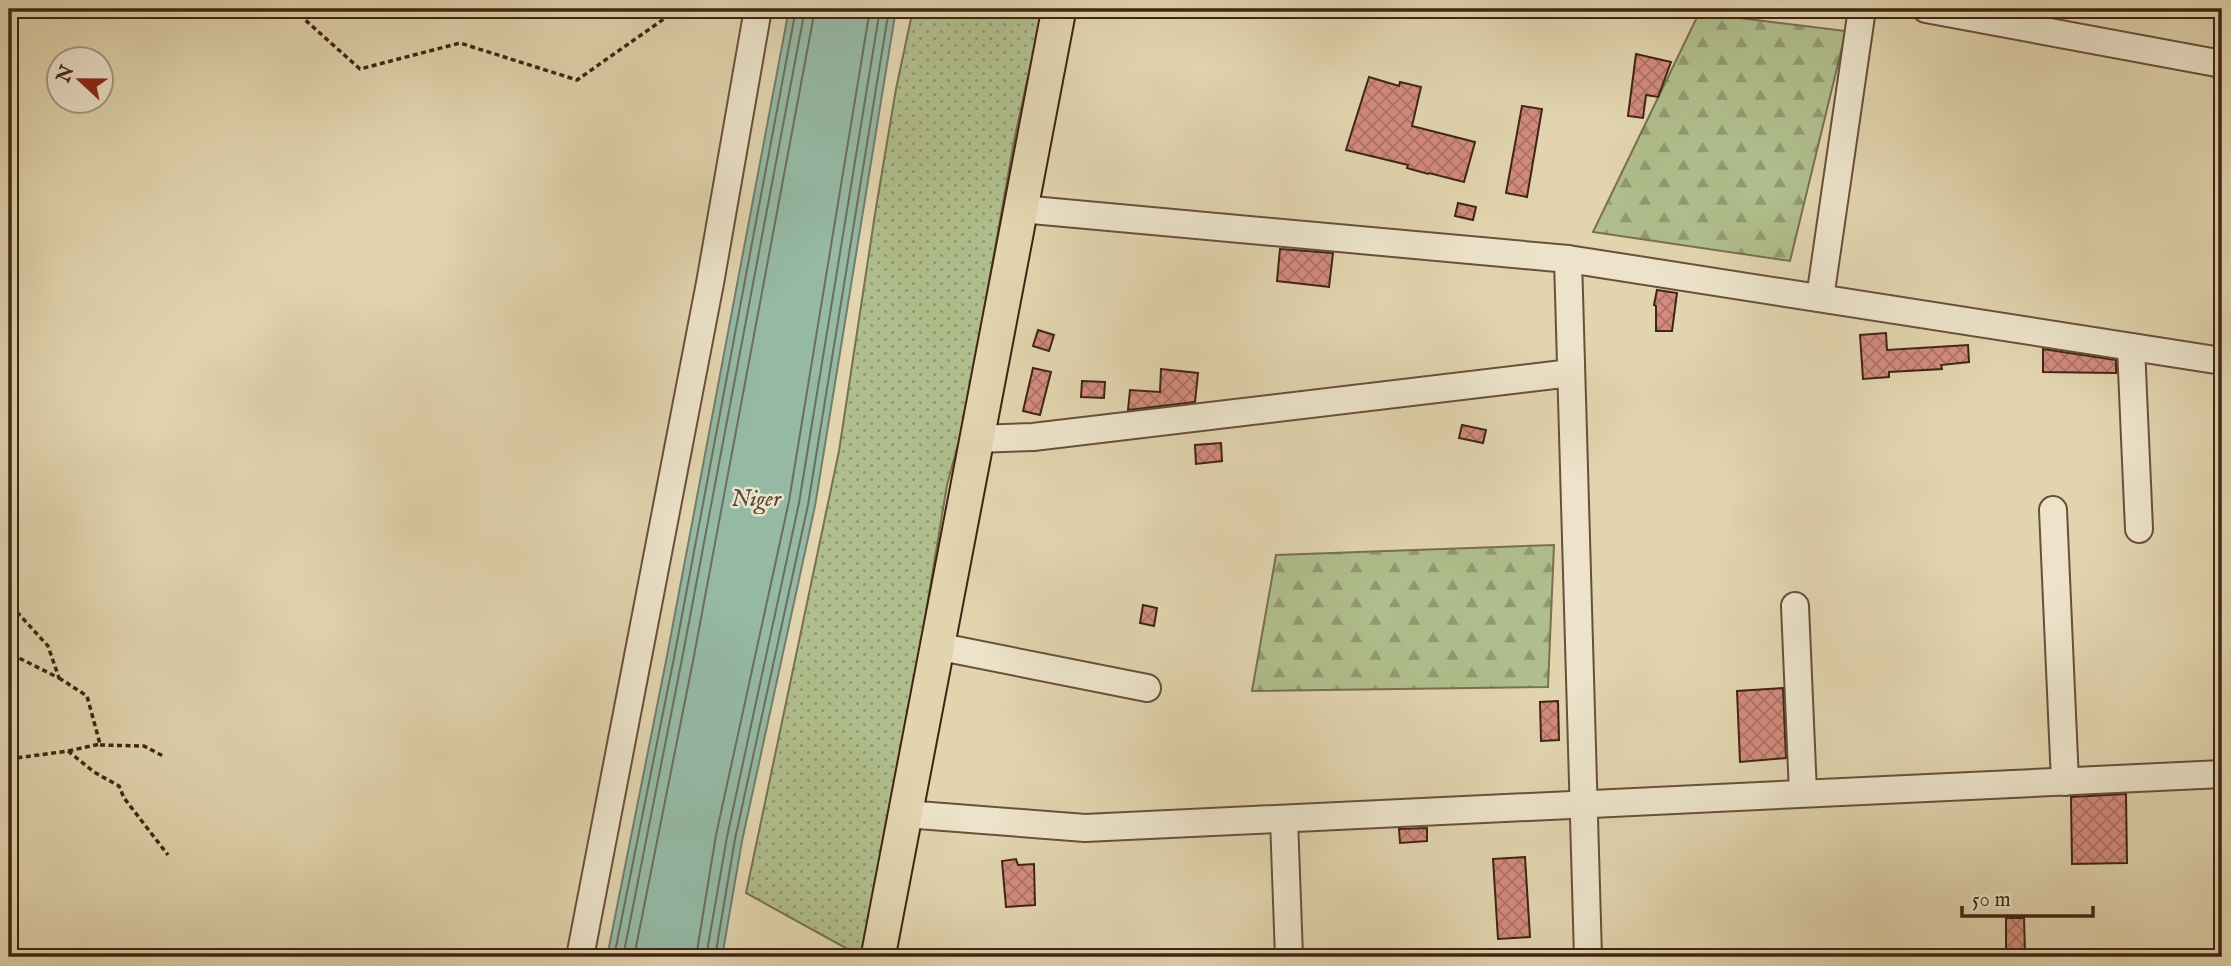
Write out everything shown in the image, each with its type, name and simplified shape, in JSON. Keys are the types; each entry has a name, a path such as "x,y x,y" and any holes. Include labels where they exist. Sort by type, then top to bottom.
{"main road":[{"path":"878,957 1059,9"}],"street":[{"path":"580,957 710,283 758,9"},
{"path":"1820,298 1862,9"},
{"path":"1926,9 2222,64"},
{"path":"1021,209 1568,259 2222,361"},
{"path":"1568,259 1588,957"},
{"path":"2130,347 2139,528"},
{"path":"976,439 1033,438 1571,373"},
{"path":"2053,510 2065,782"},
{"path":"1795,606 1803,793"},
{"path":"936,646 1147,688"},
{"path":"905,814 1085,828 2222,775"},
{"path":"1284,819 1289,957"}],"path":[{"path":"293,9 360,69 460,43 577,80 678,9"},
{"path":"9,597 18,612 48,646 59,678"},
{"path":"9,653 59,678 87,696 100,744 98,745"},
{"path":"9,759 98,745 144,746 165,757"},
{"path":"68,751 94,772 119,786 124,798 168,855"}],"green space":[{"path":"913,9 1043,9 1015,136 988,288 977,375 947,485 874,926 862,957 746,893 839,451 875,214 896,89"},
{"path":"1699,13 1846,31 1790,261 1593,232"},
{"path":"1554,545 1548,687 1252,691 1276,555"}],"water":[{"name":"Niger","path":"789,9 896,9 815,506 742,841 722,957 607,957 667,656"}],"building":[{"path":"1636,54 1671,62 1658,97 1646,95 1643,118 1628,116"},
{"path":"1369,77 1399,86 1400,82 1421,87 1412,126 1475,142 1464,182 1346,150"},
{"path":"1522,106 1542,109 1527,197 1506,193"},
{"path":"1458,203 1476,207 1473,220 1455,216"},
{"path":"1280,249 1333,253 1329,287 1277,281"},
{"path":"1657,290 1677,293 1672,331 1656,331 1654,305"},
{"path":"1038,330 1054,335 1049,351 1033,346"},
{"path":"1886,333 1887,350 1968,345 1969,362 1941,365 1942,369 1889,372 1889,377 1863,379 1860,335"},
{"path":"2043,349 2116,360 2116,373 2043,372"},
{"path":"1033,368 1051,372 1040,415 1023,411"},
{"path":"1161,369 1198,373 1195,402 1128,410 1130,390 1160,392"},
{"path":"1082,381 1105,382 1104,398 1081,397"},
{"path":"1462,425 1486,430 1483,443 1459,438"},
{"path":"1221,443 1222,461 1196,464 1195,445"},
{"path":"1143,605 1157,608 1154,626 1140,623"},
{"path":"1783,688 1786,758 1740,762 1737,691"},
{"path":"1558,701 1559,740 1541,741 1540,702"},
{"path":"2126,794 2127,863 2072,864 2071,797"},
{"path":"1427,828 1427,841 1400,843 1399,829"},
{"path":"1525,857 1530,937 1498,939 1493,859"},
{"path":"1016,859 1018,865 1034,864 1035,905 1006,907 1002,861"},
{"path":"2006,918 2024,918 2025,952 2006,952"}]}
